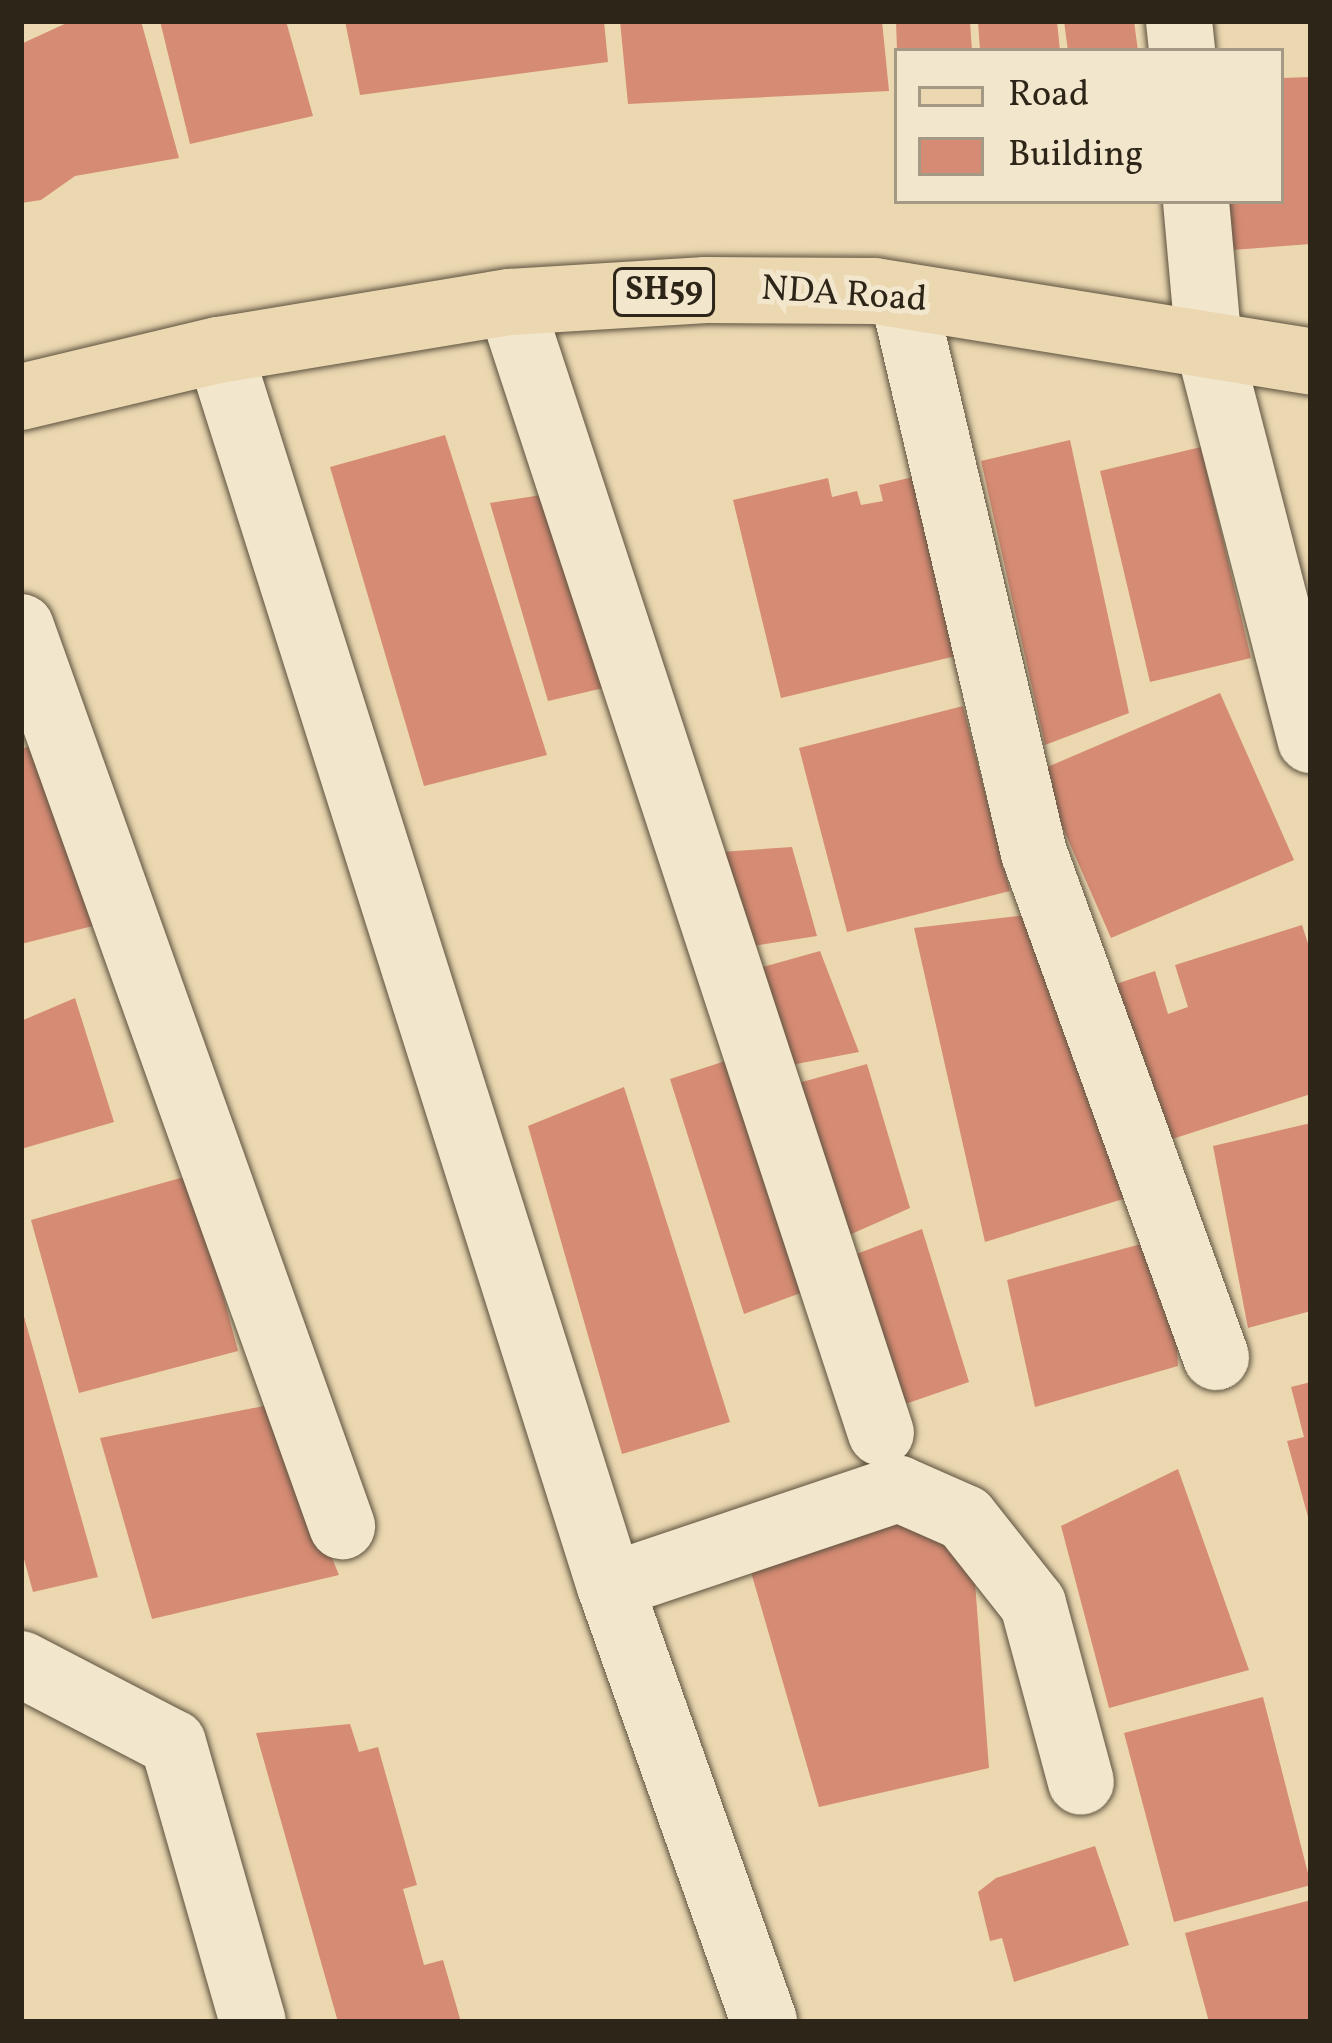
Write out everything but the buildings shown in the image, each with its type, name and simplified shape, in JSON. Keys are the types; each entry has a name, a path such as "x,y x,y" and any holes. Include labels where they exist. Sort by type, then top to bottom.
{"main road":[{"name":"NDA Road","path":"21,397 219,350 510,302 706,290 903,296 1311,362"}],"street":[{"path":"1196,204 1209,347 1311,740"},
{"path":"903,296 1034,853 1216,1358"},
{"path":"510,302 881,1433"},
{"path":"219,350 610,1586 764,2022"},
{"path":"21,627 342,1526"},
{"path":"610,1586 899,1489 964,1518 1033,1604 1081,1782"},
{"path":"21,1664 173,1743 253,2022"}]}
